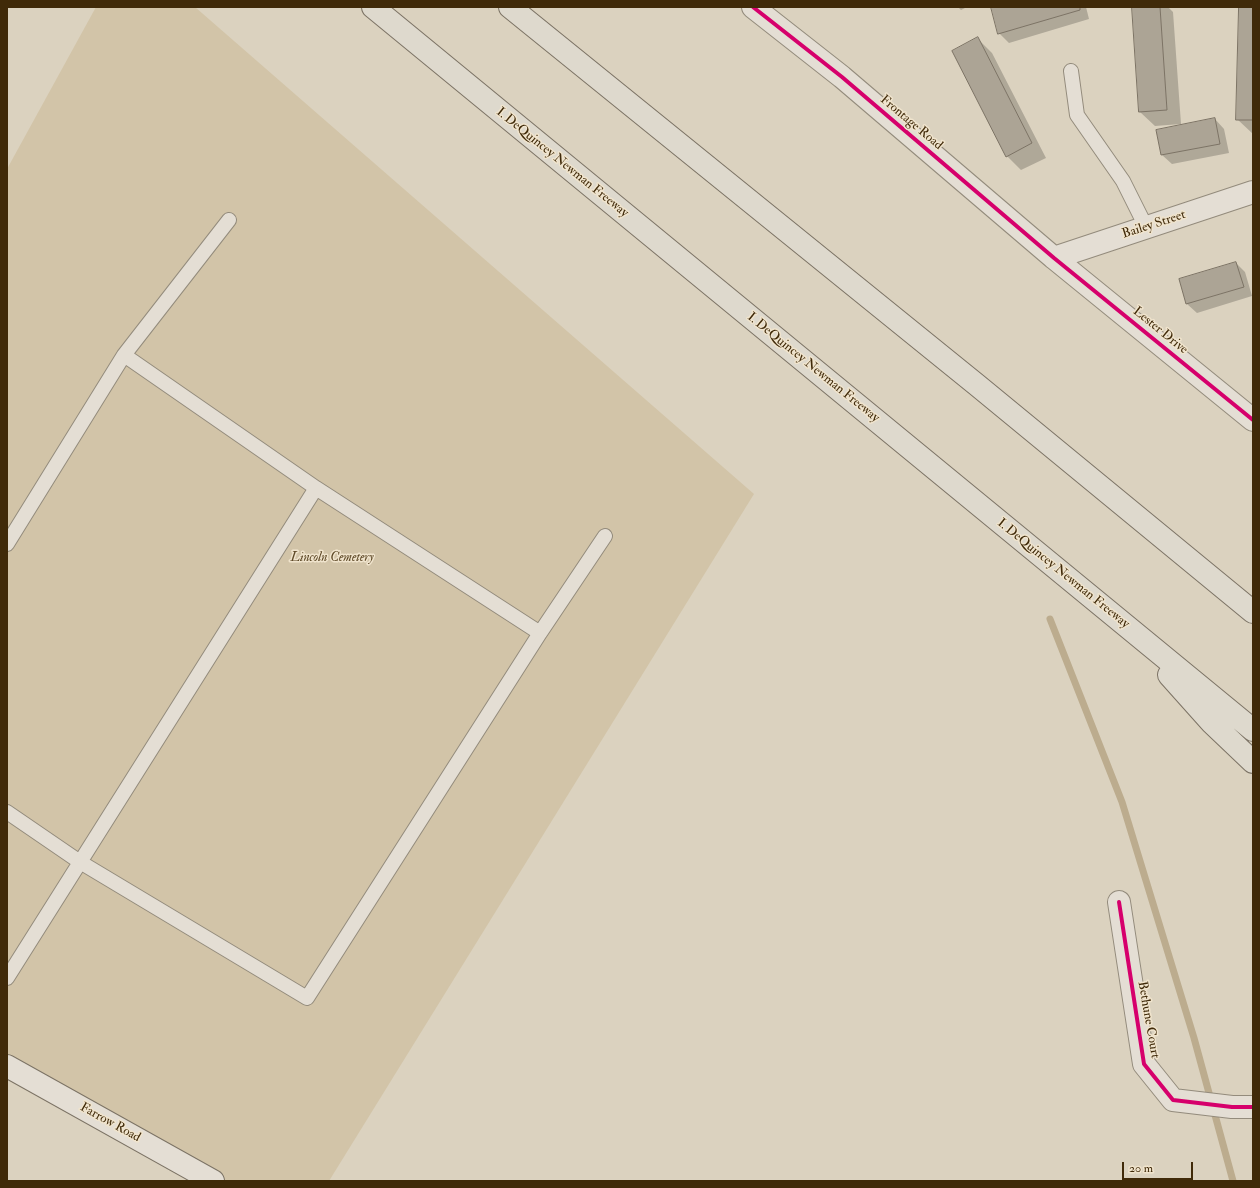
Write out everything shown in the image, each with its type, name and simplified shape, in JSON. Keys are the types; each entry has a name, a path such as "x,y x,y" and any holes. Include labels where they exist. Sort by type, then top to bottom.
{"highway":[{"name":"I. DeQuincey Newman Freeway","path":"373,7 1253,730"},
{"path":"510,7 977,385 1253,612"},
{"path":"1233,595 1253,608"},
{"path":"1122,622 1211,722 1253,762"}],"street":[{"name":"Frontage Road","path":"753,7 842,77 1054,258"},
{"name":"Bailey Street","path":"1054,258 1253,192"},
{"name":"Lester Drive","path":"1054,258 1253,420"},
{"name":"Bethune Court","path":"1119,902 1144,1064 1173,1100 1242,1107"},
{"name":"Farrow Road","path":"7,1066 213,1181"}],"lane":[{"path":"1071,71 1077,115 1123,181 1146,228"},
{"path":"7,544 124,356 229,220"},
{"path":"124,356 316,488 540,633"},
{"path":"7,978 316,488"},
{"path":"7,812 80,862 307,998 540,633 605,536"}],"green space":[{"name":"Lincoln Cemetery","path":"96,7 195,7 754,494 329,1181 213,1181 7,1066 7,169"}],"building":[{"path":"991,7 1080,7 1080,10 998,34"},
{"path":"1132,7 1160,7 1167,110 1139,112"},
{"path":"1239,7 1253,7 1253,120 1236,120"},
{"path":"978,37 1032,143 1006,157 952,51"},
{"path":"1215,118 1220,144 1161,155 1156,130"},
{"path":"1236,262 1244,287 1186,304 1179,279"}],"waterway":[{"path":"1050,619 1122,802 1194,1038 1233,1181"}],"cycle path":[{"path":"753,7 842,77 1054,258 1253,420"},
{"path":"1119,902 1144,1064 1173,1100 1232,1107 1253,1107"}]}
